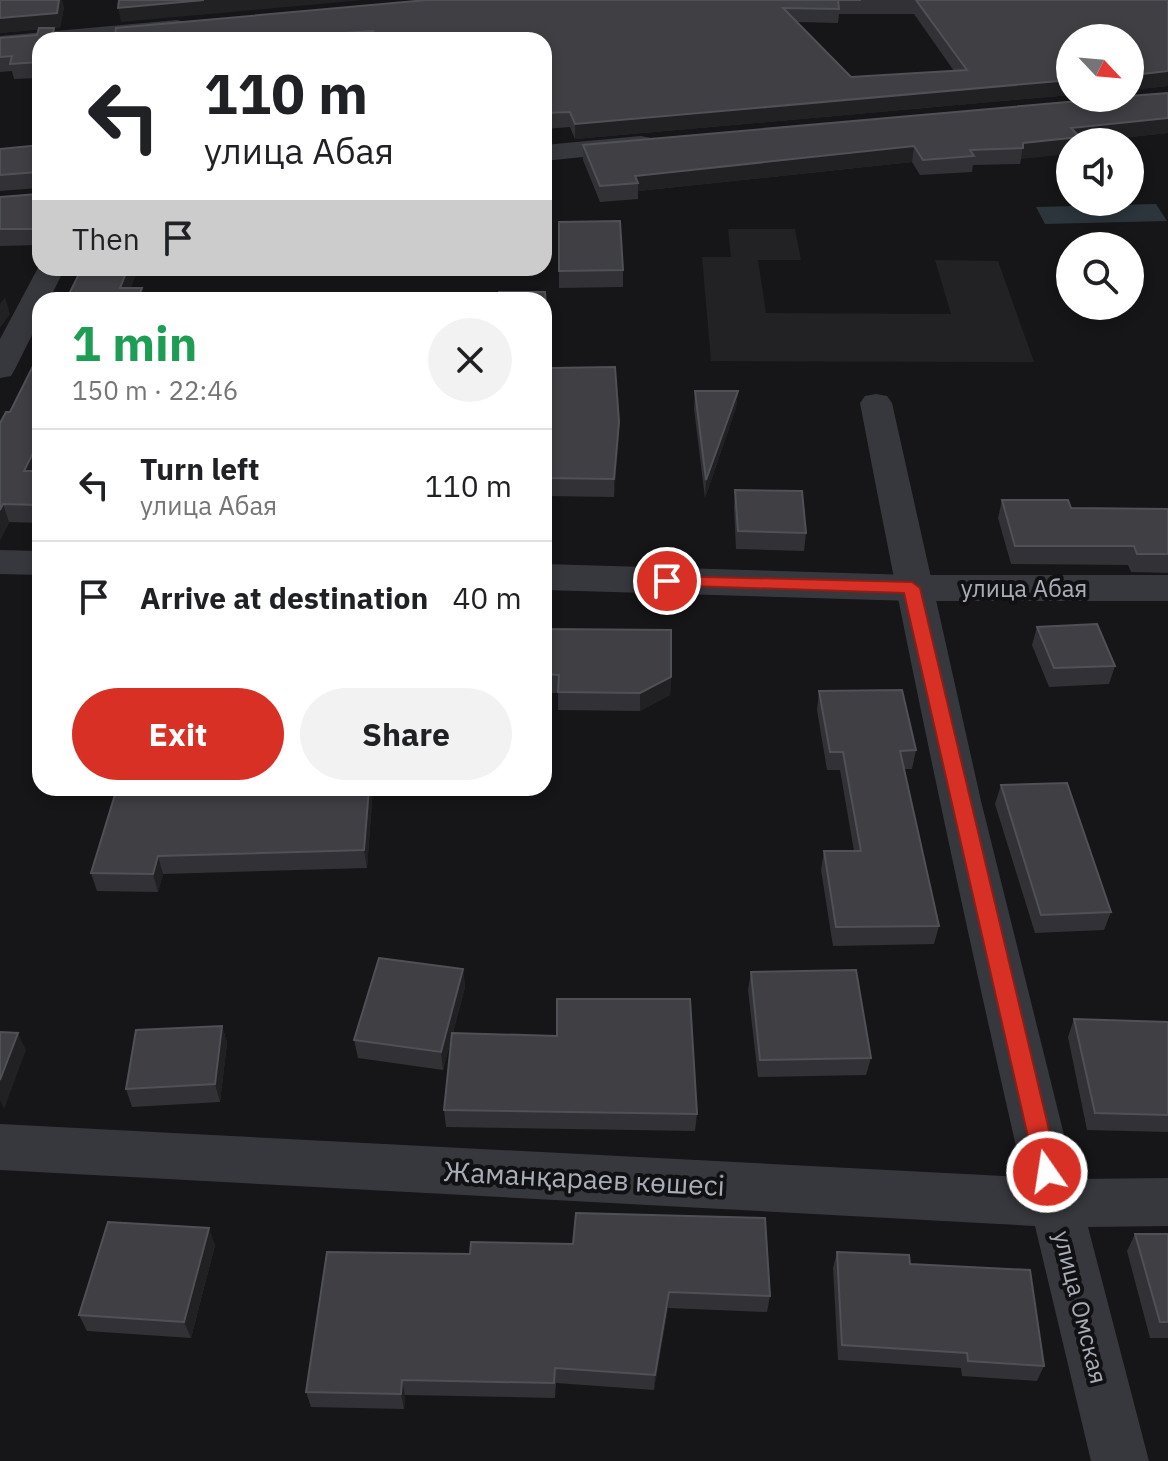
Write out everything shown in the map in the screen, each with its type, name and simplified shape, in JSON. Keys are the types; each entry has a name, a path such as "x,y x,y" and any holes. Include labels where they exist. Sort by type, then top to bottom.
{"street":[{"path":"119,32 206,24"},
{"path":"0,43 32,40"},
{"path":"552,152 669,142"},
{"path":"0,369 32,306"},
{"name":"улица Омская","path":"876,403 912,588 1055,1203 1120,1461"},
{"path":"0,562 32,563"},
{"name":"улица Абая","path":"552,577 912,588 1168,588"},
{"name":"Жаманқараев көшесі","path":"0,1147 1055,1203 1168,1202"}],"shaded area":[{"path":"1144,204 1156,204 1167,221 1045,224 1036,207 1056,206 1056,216 1144,216"},
{"path":"728,229 795,229 801,260 758,260 766,313 951,314 935,260 998,261 1034,362 711,361 702,257 731,257"}],"building":[{"path":"0,0 59,0 57,13 0,18"},
{"path":"119,0 204,0 118,8"},
{"path":"427,0 838,0 839,9 783,8 851,77 967,70 916,0 1168,0 1168,71 1144,74 1144,24 1056,24 1056,81 575,124 570,112 552,113 552,32 116,32 116,28"},
{"path":"39,28 54,28 53,32 38,32"},
{"path":"32,35 32,63 10,64 12,56 0,57 0,38"},
{"path":"1168,93 1168,118 1056,128 1056,140 1023,143 1023,148 970,150 974,156 923,160 914,146 635,176 638,183 600,186 583,145 1056,103 1056,112 1144,112 1144,95"},
{"path":"32,146 32,172 0,175 0,149"},
{"path":"32,194 32,229 0,229 0,197"},
{"path":"620,221 623,270 559,271 559,222"},
{"path":"78,276 125,276 120,288 142,288 140,292 70,292"},
{"path":"615,367 619,422 614,479 552,478 552,368"},
{"path":"32,368 32,455 24,471 32,471 32,505 3,504 0,510 0,423 6,412 10,412"},
{"path":"695,391 738,391 706,480"},
{"path":"735,490 802,491 806,533 738,531"},
{"path":"1002,500 1068,500 1071,508 1168,509 1168,554 1137,554 1134,546 1015,546"},
{"path":"1097,624 1115,666 1054,668 1037,627"},
{"path":"552,629 671,630 671,677 640,693 558,692 559,675 552,675"},
{"path":"902,690 916,750 900,751 939,926 836,927 824,851 861,851 843,752 830,752 819,691"},
{"path":"1067,783 1111,912 1041,915 1001,785"},
{"path":"115,796 368,796 364,850 158,856 153,874 91,873"},
{"path":"379,958 463,969 441,1052 354,1040"},
{"path":"856,970 871,1058 760,1060 751,972"},
{"path":"557,999 690,999 697,1114 444,1110 452,1033 557,1036"},
{"path":"1074,1019 1168,1022 1168,1115 1095,1113"},
{"path":"222,1026 215,1084 126,1089 136,1030"},
{"path":"0,1032 18,1033 0,1080"},
{"path":"576,1213 765,1218 770,1296 669,1292 655,1375 555,1368 554,1383 402,1380 401,1394 306,1392 327,1252 470,1254 471,1242 573,1244"},
{"path":"108,1222 209,1228 184,1322 79,1315"},
{"path":"1135,1234 1168,1234 1168,1322 1160,1322"},
{"path":"837,1252 909,1255 910,1264 1030,1270 1044,1366 968,1361 967,1353 842,1345"}],"route":[{"path":"667,581 912,588 1047,1172"}]}
